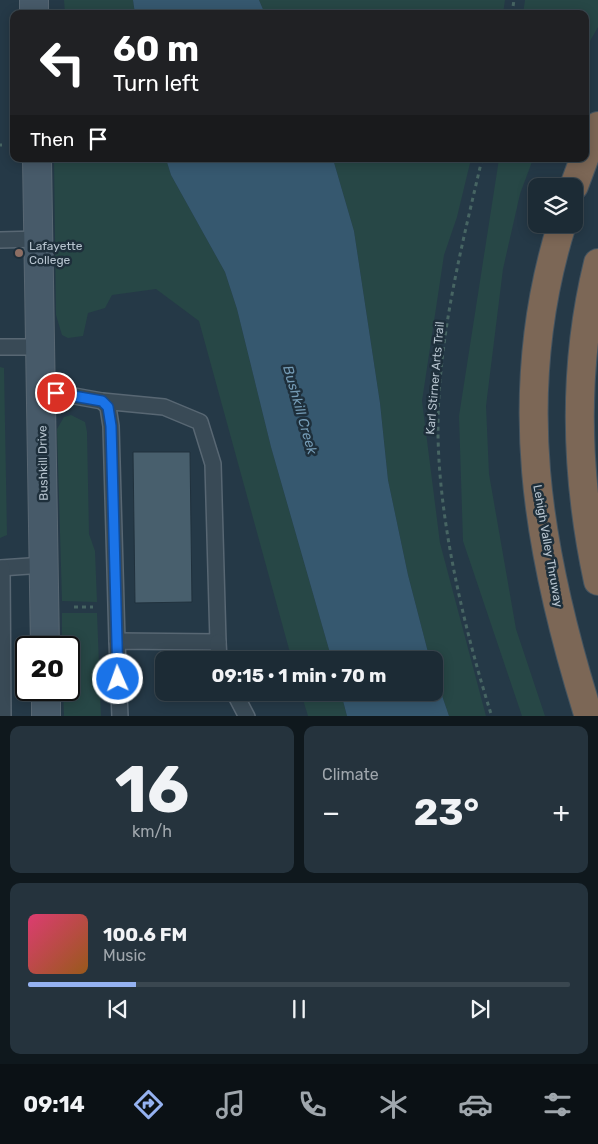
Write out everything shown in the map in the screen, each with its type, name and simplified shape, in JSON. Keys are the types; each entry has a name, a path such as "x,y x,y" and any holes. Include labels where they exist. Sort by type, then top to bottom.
{"highway":[{"path":"589,146 598,126"},
{"path":"577,178 582,162"},
{"name":"Lehigh Valley Thruway","path":"560,233 547,281 538,327 532,416 535,465 548,562 563,630 589,716"},
{"path":"598,263 584,333 578,416 584,505 598,581"}],"street":[{"name":"Bushkill Drive","path":"37,162 45,636"},
{"path":"46,701 46,716"}],"lane":[{"path":"0,240 39,239"},
{"path":"0,347 40,347"},
{"path":"41,390 102,401 164,407 200,422 214,464 218,651"},
{"path":"102,401 108,407 111,426 120,716"},
{"path":"3,716 1,568 44,565"},
{"path":"117,641 218,642"},
{"path":"239,701 247,716"}],"path":[{"name":"Karl Stirner Arts Trail","path":"481,162 462,246 446,333 438,422 439,458 446,521 458,585 492,716"},
{"path":"69,607 94,607"}],"green space":[{"path":"64,0 133,0 134,10 65,10"},
{"path":"259,0 505,0 504,10 263,10"},
{"path":"525,0 598,0 598,27 589,43 589,10 524,10"},
{"path":"54,162 167,162 171,175 225,272 237,309 271,447 329,651 290,651 199,321 156,289 112,295 105,308 88,313 83,336 68,338 62,335 56,315"},
{"path":"334,162 470,162 457,217 444,255 422,401 440,543 486,716 449,716 443,698 443,651 428,651 408,575 388,480 380,403 354,231"},
{"path":"499,162 532,162 520,194 503,269 486,406 489,474 516,629 545,716 522,716 463,541 459,416"},
{"path":"0,367 4,368 7,535 0,538"},
{"path":"71,415 85,422 87,432 89,534 95,551 97,602 62,601 57,429 64,417"},
{"path":"62,613 97,613 101,716 64,716 63,701 80,701 80,636 62,636"},
{"path":"303,701 343,701 347,716 308,716"}],"water":[{"path":"133,0 259,0 263,10 134,10"},
{"name":"Bushkill Creek","path":"167,162 334,162 354,231 380,403 388,480 408,575 428,651 329,651 271,447 237,309 225,272 171,175"},
{"path":"443,698 449,716 347,716 343,701 443,701"}],"building":[{"path":"133,452 190,452 192,602 135,603"}],"place":[{"name":"Lafayette College","path":"19,253"}],"route":[{"path":"56,393 102,401 108,407 111,426 118,679"}]}
